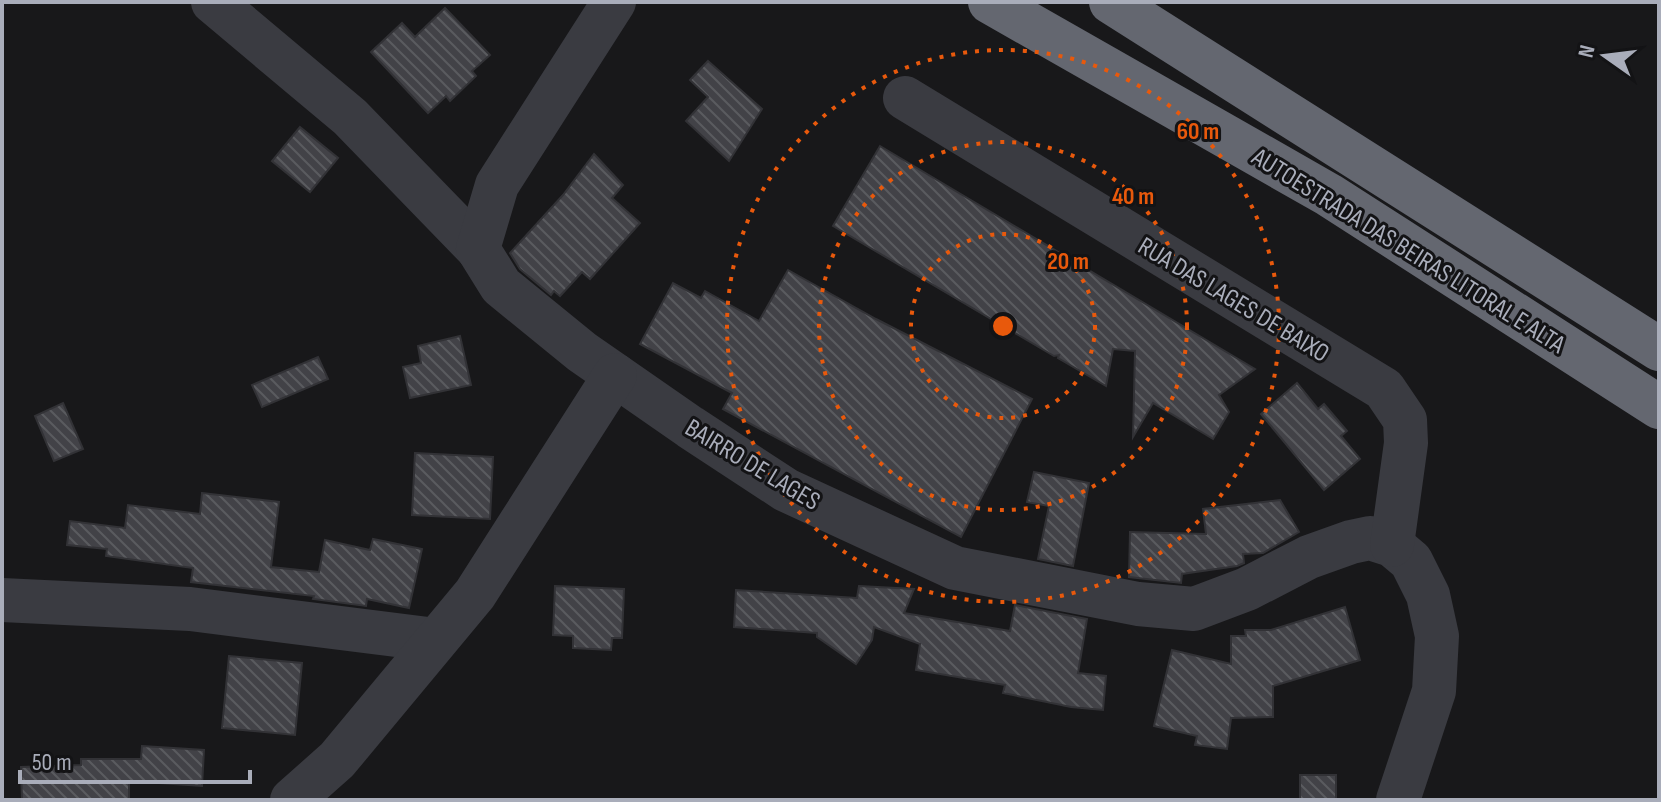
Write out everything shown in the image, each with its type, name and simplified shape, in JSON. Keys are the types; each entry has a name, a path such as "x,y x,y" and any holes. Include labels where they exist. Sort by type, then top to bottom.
{"highway":[{"name":"AUTOESTRADA DAS BEIRAS LITORAL E ALTA","path":"990,2 1329,195 1659,407"},
{"name":"AUTOESTRADA DAS BEIRAS LITORAL E ALTA","path":"1111,2 1659,349"}],"street":[{"name":"BAIRRO DE LAGES","path":"213,2 350,117 478,249 501,286 582,352 786,490 955,568 1138,604 1194,609 1247,589 1309,557 1351,542 1370,538 1392,545"},
{"path":"478,249 497,185 614,2"},
{"name":"RUA DAS LAGES DE BAIXO","path":"905,98 1384,389 1405,420 1406,443 1392,545"},
{"path":"292,800 337,760 475,594 615,375"},
{"path":"1392,545 1411,561 1417,572 1428,595 1437,636 1434,691 1398,800"},
{"path":"2,600 190,609 436,640"}],"building":[{"path":"445,8 490,55 472,71 476,76 450,101 446,96 428,113 371,52 402,23 415,37"},
{"path":"708,61 762,109 729,161 686,121 708,97 690,80"},
{"path":"300,127 338,158 310,192 272,161"},
{"path":"880,146 1255,369 1219,395 1229,412 1213,439 1153,403 1133,437 1135,351 1113,349 1106,386 1058,358 1059,355 1054,356 833,226"},
{"path":"594,154 623,185 612,198 640,223 590,279 582,272 560,296 554,291 551,295 520,269 510,253 563,195"},
{"path":"788,270 1032,399 961,537 723,409 732,393 640,344 673,283 701,298 705,291 759,321"},
{"path":"460,336 471,385 410,398 403,367 421,363 418,346"},
{"path":"318,357 328,379 262,407 252,385"},
{"path":"1297,383 1318,409 1324,404 1347,431 1341,436 1360,459 1324,490 1261,414"},
{"path":"63,403 83,449 54,461 35,416"},
{"path":"415,453 493,457 490,519 412,515"},
{"path":"1034,472 1089,483 1073,566 1038,559 1049,506 1027,502"},
{"path":"202,493 279,502 271,567 319,572 325,540 370,550 373,539 422,549 409,608 367,599 366,606 313,599 314,596 191,582 193,568 106,556 107,549 67,545 70,521 125,528 128,505 200,514"},
{"path":"1280,500 1299,532 1263,553 1243,554 1244,563 1182,574 1181,583 1129,577 1130,532 1206,534 1203,509"},
{"path":"555,586 624,589 622,638 612,638 611,650 573,648 573,636 553,635"},
{"path":"859,586 914,589 904,613 1010,631 1015,605 1087,619 1078,673 1106,676 1103,710 1071,707 1003,693 1005,685 916,670 920,644 874,627 872,640 856,664 817,637 817,633 734,627 736,590 857,598"},
{"path":"1345,607 1360,660 1273,686 1273,717 1231,718 1227,749 1195,745 1197,736 1154,726 1172,650 1231,664 1231,636 1246,636 1245,630 1271,630"},
{"path":"229,656 302,663 295,735 222,728"},
{"path":"142,746 204,750 202,786 129,781 129,800 22,800 21,767 81,765 81,759 141,759"},
{"path":"1300,775 1336,775 1336,800 1300,800"}]}
